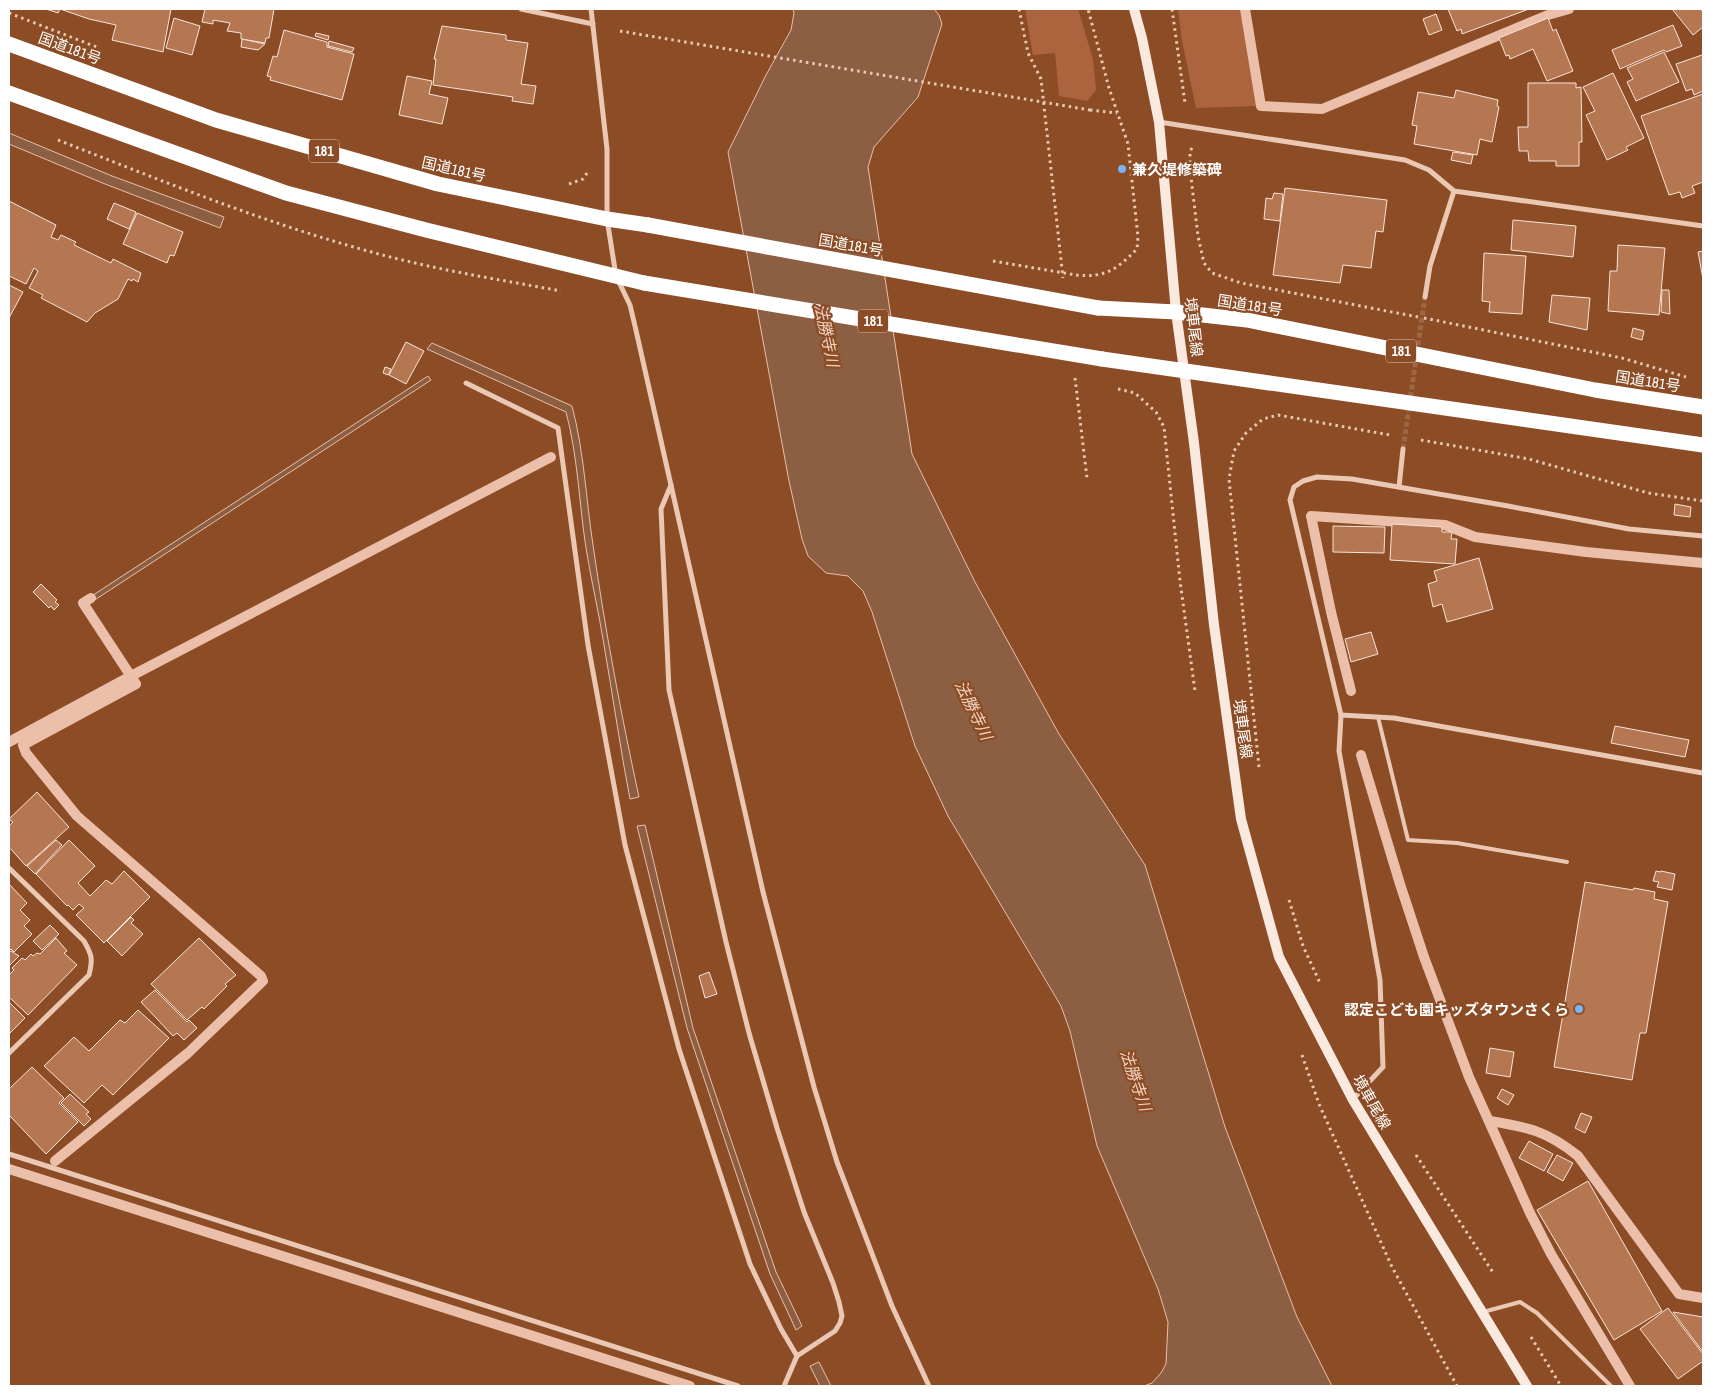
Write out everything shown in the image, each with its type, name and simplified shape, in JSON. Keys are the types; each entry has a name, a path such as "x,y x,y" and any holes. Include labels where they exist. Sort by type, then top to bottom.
{"highway":[{"name":"国道181号","path":"9,44 225,122 438,184 607,219 1098,308 1176,312 1246,320 1595,390 1703,407"},
{"name":"181","path":"9,93 286,193 426,230 644,283 1102,359 1703,445"}],"main road":[{"name":"境車尾線","path":"1134,9 1142,38 1159,122 1176,312 1185,371 1214,626 1241,819 1279,958 1352,1100 1527,1386"}],"street":[{"path":"521,9 593,24"},
{"path":"591,9 607,149 607,219 616,276 630,305 763,892 814,1087 837,1162 892,1306 929,1386"},
{"path":"1159,122 1405,160 1429,170 1454,191 1703,226"},
{"path":"1425,297 1430,266 1454,191"},
{"path":"466,383 558,428 588,645 625,845 679,1049 750,1264 781,1329 798,1356"},
{"path":"1400,487 1404,450"},
{"path":"1352,1100 1382,1068 1380,980 1339,751 1341,715 1290,500 1294,487 1316,477 1352,479 1629,529 1703,536"},
{"path":"672,485 661,510 669,690 726,942 750,1033 804,1212 833,1283 842,1316 835,1331 798,1356 784,1386"},
{"path":"1341,715 1394,718 1703,773"},
{"path":"9,868 84,941 90,952 92,962 89,975 9,1053"},
{"path":"9,1154 738,1386"}],"lane":[{"path":"1378,717 1408,840 1457,843 1568,862"},
{"path":"1482,1312 1520,1302 1536,1313 1611,1386"}],"path":[{"path":"1019,9 1028,53 1041,79 1064,286"},
{"path":"1076,275 1092,276 1105,273 1121,265 1137,249 1138,237 1128,144 1109,88 1088,9"},
{"path":"1172,9 1185,103"},
{"path":"9,13 101,49"},
{"path":"620,31 1117,113"},
{"path":"1194,145 1190,151 1190,169 1198,236 1204,263 1212,273 1241,283 1622,358 1694,379"},
{"path":"561,183 570,184 582,178 592,167"},
{"path":"1074,373 1087,478"},
{"path":"1110,387 1135,393 1156,412 1164,427 1180,582 1195,691"},
{"path":"1259,774 1229,479 1234,451 1246,433 1263,419 1278,415 1395,436"},
{"path":"1414,439 1529,459 1648,492 1703,501"},
{"path":"1288,897 1303,946 1323,989"},
{"path":"1315,1028 1302,1054 1319,1104 1392,1267 1458,1386"},
{"path":"1414,1153 1494,1274"},
{"path":"1531,1336 1561,1386"}],"shaded area":[{"path":"1025,9 1078,9 1093,59 1096,90 1087,101 1059,96 1055,53 1033,55"},
{"path":"1178,9 1243,9 1260,106 1196,108 1182,41"}],"water":[{"name":"法勝寺川","path":"793,9 934,9 939,15 942,24 918,97 874,147 868,167 912,454 975,582 1059,734 1145,865 1225,1127 1297,1317 1332,1386 1144,1386 1152,1383 1166,1364 1168,1322 1158,1289 1097,1146 1070,1031 1061,1006 948,816 915,746 872,612 863,591 848,576 826,573 808,556 802,539 789,481 728,152 766,75 791,30"},
{"path":"9,133 112,176 224,217 220,228 105,184 9,144"},
{"path":"432,343 572,406 582,458 608,640 639,797 630,799 586,548 576,463 566,412 427,349"},
{"path":"428,376 431,380 84,607 81,603"},
{"path":"645,825 693,1028 776,1272 802,1326 796,1330 770,1274 687,1028 637,826"},
{"path":"819,1362 831,1386 820,1386 810,1366"}],"building":[{"path":"46,9 60,9 58,13"},
{"path":"60,9 171,9 163,52 112,40 116,25 89,19"},
{"path":"205,9 274,9 269,38 266,38 265,43 241,39 241,33 227,31 230,23 213,20 213,24 202,22"},
{"path":"1448,9 1529,9 1462,34 1461,29 1457,31"},
{"path":"1672,9 1701,9 1703,12 1703,27 1693,35"},
{"path":"1436,14 1442,30 1429,35 1423,19"},
{"path":"174,18 200,26 192,55 166,48"},
{"path":"1548,18 1553,31 1556,29 1573,71 1547,81 1533,49 1510,59 1509,55 1506,56 1499,38"},
{"path":"1673,25 1682,46 1666,52 1664,50 1620,69 1612,50"},
{"path":"442,26 506,35 506,40 528,43 521,84 536,86 533,104 512,101 513,97 433,85 436,59 434,59"},
{"path":"284,30 327,42 327,47 354,54 342,100 270,80 271,77 267,76 273,56 277,57"},
{"path":"316,33 329,36 328,40 315,36"},
{"path":"242,39 265,44 258,50 241,47"},
{"path":"329,41 354,48 352,52 328,46"},
{"path":"1664,52 1679,82 1636,101 1627,82 1633,79 1627,68"},
{"path":"1702,55 1703,91 1694,95 1692,89 1686,91 1676,64"},
{"path":"1613,73 1644,138 1626,147 1628,150 1607,160 1586,115 1595,111 1583,87"},
{"path":"407,76 432,81 429,94 448,98 442,124 399,115"},
{"path":"1528,83 1576,83 1576,88 1581,87 1582,142 1579,142 1579,166 1556,166 1556,161 1529,161 1528,151 1519,151 1518,127 1528,127"},
{"path":"1456,90 1498,100 1497,106 1499,107 1492,142 1480,139 1477,155 1414,144 1417,126 1412,125 1418,92 1454,98"},
{"path":"1703,94 1703,182 1692,186 1695,193 1682,198 1680,192 1669,195 1641,116"},
{"path":"1453,152 1473,155 1471,164 1451,160"},
{"path":"1285,188 1387,200 1383,232 1376,231 1371,268 1343,265 1340,283 1273,275"},
{"path":"1274,193 1283,194 1280,221 1264,219 1266,198 1272,199"},
{"path":"9,201 56,225 51,237 58,240 61,235 76,242 74,245 111,263 113,259 141,273 138,282 128,279 118,299 95,313 87,322 41,298 43,295 29,288 38,271 34,268 26,284 9,276"},
{"path":"114,203 136,212 129,229 107,219"},
{"path":"137,213 183,232 174,256 170,255 167,263 123,244"},
{"path":"1513,220 1576,226 1573,257 1511,250"},
{"path":"1618,245 1665,248 1659,315 1608,311 1610,271 1617,271"},
{"path":"1703,251 1703,279 1698,252"},
{"path":"1484,253 1526,256 1522,314 1489,312 1490,302 1482,301"},
{"path":"9,285 23,292 9,318"},
{"path":"1662,290 1669,290 1670,314 1661,312"},
{"path":"1552,295 1590,298 1587,330 1549,322"},
{"path":"1633,328 1644,331 1642,340 1631,337"},
{"path":"406,342 424,351 406,384 389,375"},
{"path":"385,367 391,369 388,375 383,373"},
{"path":"1675,504 1691,507 1690,517 1674,515"},
{"path":"1392,524 1442,527 1442,532 1452,532 1451,539 1457,539 1455,564 1390,560"},
{"path":"1333,526 1385,527 1384,553 1333,552"},
{"path":"1479,558 1493,609 1447,622 1442,604 1433,607 1428,584 1437,581 1434,571"},
{"path":"41,584 57,600 55,602 59,605 54,610 51,606 49,608 33,592"},
{"path":"1371,632 1378,654 1351,662 1345,639"},
{"path":"1615,726 1689,740 1685,757 1611,743"},
{"path":"37,792 69,827 26,866 9,847 9,826 13,822 9,819"},
{"path":"56,840 62,845 35,874 27,866"},
{"path":"69,840 95,866 78,883 90,896 106,880 112,884 124,871 150,897 104,943 76,915 84,908 79,904 73,910 67,906 36,874"},
{"path":"1656,871 1675,874 1672,890 1657,887 1659,882 1653,881"},
{"path":"1585,882 1655,892 1654,899 1668,902 1646,1033 1640,1033 1632,1080 1554,1067"},
{"path":"9,884 27,903 20,910 30,920 24,926 32,934 14,952 11,949 9,951"},
{"path":"131,917 134,920 131,923 143,934 122,956 107,941"},
{"path":"50,925 59,934 42,950 33,941"},
{"path":"56,938 67,951 64,953 77,965 28,1015 9,997 9,975 14,970 12,968 22,958 25,960 31,954 33,956 37,953 40,954"},
{"path":"199,938 236,975 225,984 227,986 204,1009 202,1007 187,1020 151,984"},
{"path":"11,951 19,956 9,966 9,953"},
{"path":"709,972 717,994 705,998 699,976"},
{"path":"155,990 187,1022 189,1020 197,1028 184,1040 177,1033 173,1036 141,1002"},
{"path":"9,1002 25,1018 9,1034"},
{"path":"138,1010 169,1038 113,1095 102,1085 84,1103 44,1066 74,1037 89,1051 120,1020 125,1023"},
{"path":"1490,1048 1514,1052 1510,1077 1486,1073"},
{"path":"32,1067 64,1098 59,1103 78,1122 46,1154 9,1115 9,1089"},
{"path":"1502,1089 1514,1095 1508,1105 1497,1098"},
{"path":"70,1094 89,1112 86,1114 91,1119 84,1126 61,1103"},
{"path":"1581,1113 1592,1117 1585,1133 1575,1128"},
{"path":"1529,1141 1553,1154 1544,1171 1519,1158"},
{"path":"1557,1155 1573,1163 1563,1181 1547,1172"},
{"path":"1588,1181 1662,1311 1614,1340 1537,1210"},
{"path":"1668,1308 1703,1354 1703,1361 1678,1379 1640,1329"},
{"path":"1673,1312 1703,1317 1703,1352"}],"waterway":[{"path":"1245,9 1261,106 1322,109 1548,15 1569,9"},
{"path":"9,742 131,676 551,457"},
{"path":"1351,691 1331,612 1311,516 1445,525 1475,537 1586,552 1703,563"},
{"path":"55,1161 188,1053 263,981 261,976 77,816 26,753 23,745 136,684 83,603 91,598"},
{"path":"1361,755 1424,957 1469,1077 1530,1213 1551,1254 1630,1386"},
{"path":"1490,1121 1537,1131 1557,1141 1578,1156 1679,1294 1703,1298"},
{"path":"9,1169 690,1386"}],"tunnel":[{"path":"1403,449 1425,297"}],"place":[{"name":"兼久堤修築碑","path":"1122,169"},
{"name":"認定こども園キッズタウンさくら","path":"1579,1009"}]}
